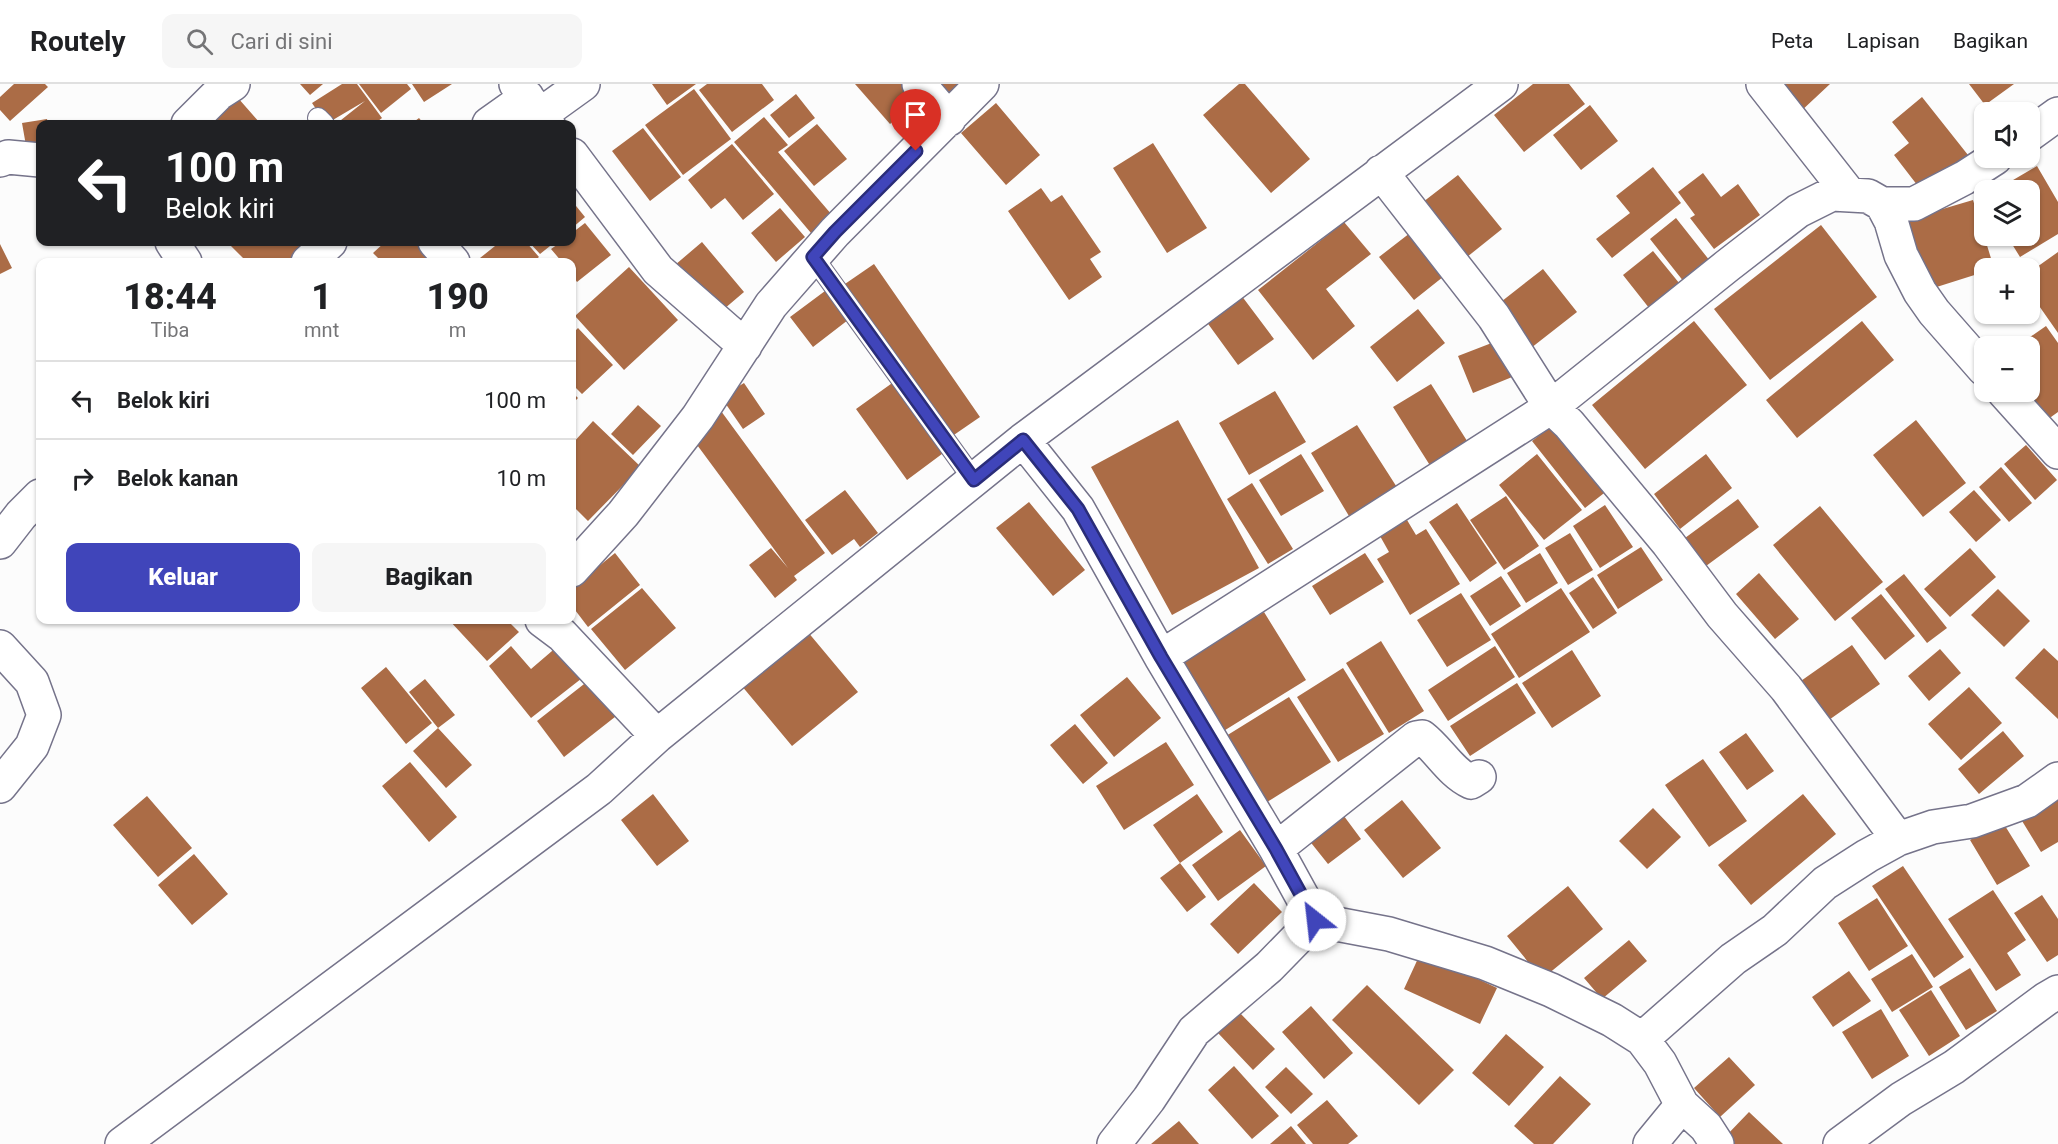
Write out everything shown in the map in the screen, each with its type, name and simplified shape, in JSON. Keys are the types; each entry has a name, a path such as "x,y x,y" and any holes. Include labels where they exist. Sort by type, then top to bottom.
{"street":[{"path":"192,120 219,93 233,84"},
{"path":"498,120 583,84"},
{"path":"919,84 949,118"},
{"path":"576,566 623,514 691,426 771,304 835,232 982,84"},
{"path":"122,1144 599,789 657,736 1023,440 1501,84"},
{"path":"1763,84 1850,195"},
{"path":"2040,127 2058,114"},
{"path":"0,160 8,157 36,160"},
{"path":"576,160 658,270 745,346"},
{"path":"1161,657 1551,407 1798,212 1832,194 1868,196 1882,204 1914,204 1980,168"},
{"path":"1381,172 1494,317 1551,407 1569,424 1668,543 1722,615 1786,688 1898,839"},
{"path":"1882,204 1891,221 1901,255 1920,292 1934,312 1974,358"},
{"path":"312,258 326,246"},
{"path":"439,246 449,258"},
{"path":"2013,402 2058,452"},
{"path":"1023,440 1078,509 1161,657 1276,849 1315,920"},
{"path":"0,542 36,500"},
{"path":"547,624 562,635 657,736"},
{"path":"0,647 32,682 44,715 33,746 0,786"},
{"path":"1276,849 1416,738 1422,737 1430,742 1463,778 1471,782 1479,777"},
{"path":"1642,1039 1733,959 1775,930 1825,883 1867,856 1898,839 1933,827 1972,821 2027,801 2058,778"},
{"path":"1315,920 1389,934 1485,963 1551,990 1611,1020 1642,1039 1660,1063 1682,1105 1706,1127 1717,1144"},
{"path":"1114,1144 1149,1099 1194,1031 1269,967 1315,920"},
{"path":"1840,1144 1901,1099 1954,1067 2058,992"},
{"path":"1650,1144 1682,1105"}],"lane":[{"path":"813,257 974,480"}],"building":[{"path":"14,84 45,84 48,87 10,121 0,110 0,97"},
{"path":"300,84 323,84 310,95"},
{"path":"342,84 357,84 382,118 379,120 341,120 365,101 333,120 323,120 312,103"},
{"path":"359,84 407,84 411,89 381,113"},
{"path":"412,84 452,84 424,102"},
{"path":"652,84 696,84 667,105"},
{"path":"707,84 762,84 774,100 732,132 699,90"},
{"path":"855,84 908,84 920,98 890,124"},
{"path":"930,84 963,84 946,101"},
{"path":"1239,84 1245,84 1310,159 1271,193 1203,115"},
{"path":"1533,84 1569,84 1585,104 1524,152 1494,115"},
{"path":"1772,84 1830,84 1799,113"},
{"path":"1969,84 2014,84 1989,102 1983,102"},
{"path":"694,89 731,139 683,175 645,125"},
{"path":"796,94 815,118 789,138 770,115"},
{"path":"1922,97 1968,155 1921,190 1894,155 1909,143 1892,122"},
{"path":"238,98 257,120 213,120"},
{"path":"996,103 1040,155 1006,185 961,133"},
{"path":"1590,105 1618,141 1581,170 1553,135"},
{"path":"764,117 788,145 778,152 832,215 811,233 734,142"},
{"path":"36,121 36,156 28,157 22,123"},
{"path":"817,124 847,159 814,186 784,151"},
{"path":"643,128 681,177 650,201 612,151"},
{"path":"1153,143 1207,228 1167,253 1113,168"},
{"path":"732,144 774,194 743,220 725,198 711,209 688,180"},
{"path":"1653,167 1681,203 1612,258 1596,239 1630,213 1616,196"},
{"path":"2034,168 2038,168 2058,202 2058,234 2040,245 2040,180 2013,180"},
{"path":"1703,173 1721,197 1738,184 1760,215 1714,249 1690,218 1695,215 1678,192"},
{"path":"1458,175 1502,229 1467,257 1423,202"},
{"path":"1041,188 1051,202 1062,195 1101,252 1090,259 1102,277 1069,300 1008,211"},
{"path":"1973,200 1974,246 1987,246 1991,258 1974,258 1974,275 1924,291 1902,221"},
{"path":"576,206 585,217 576,225"},
{"path":"780,208 805,237 776,262 751,233"},
{"path":"1676,218 1710,261 1684,282 1650,239"},
{"path":"1344,222 1371,254 1326,289 1355,326 1313,360 1258,290"},
{"path":"585,223 611,255 577,282 576,258 559,258 551,249 555,246 576,246 576,230"},
{"path":"1821,225 1877,297 1770,380 1714,309"},
{"path":"1419,226 1453,269 1414,300 1379,257"},
{"path":"702,242 744,292 717,315 675,265"},
{"path":"0,244 12,268 0,274"},
{"path":"231,246 307,246 297,258 243,258"},
{"path":"381,246 421,246 433,258 378,258 373,253"},
{"path":"495,246 529,246 539,257 538,258 480,258"},
{"path":"533,246 550,246 540,254"},
{"path":"2013,246 2038,246 2020,257"},
{"path":"1653,251 1684,289 1653,313 1623,275"},
{"path":"2058,252 2058,333 2040,307 2040,265"},
{"path":"874,264 980,417 948,439 842,286"},
{"path":"629,267 678,320 624,370 576,315"},
{"path":"1543,269 1577,312 1531,348 1497,305"},
{"path":"825,291 848,320 813,347 790,317"},
{"path":"1241,295 1274,339 1238,365 1206,321"},
{"path":"1418,309 1445,343 1397,382 1370,347"},
{"path":"1694,321 1747,385 1645,469 1592,405"},
{"path":"1862,321 1894,360 1797,438 1766,400"},
{"path":"2046,326 2058,343 2058,412 2044,422 2029,402 2040,402 2040,336 2032,336"},
{"path":"578,328 613,365 582,394 576,388 576,330"},
{"path":"1502,339 1517,375 1473,393 1458,356"},
{"path":"895,381 946,451 907,480 856,409"},
{"path":"744,383 765,414 743,429 721,397"},
{"path":"1431,384 1469,444 1431,467 1393,407"},
{"path":"1275,391 1306,442 1249,475 1219,423"},
{"path":"638,405 661,426 633,455 611,434"},
{"path":"721,411 825,553 794,576 797,580 775,598 749,565 771,548 788,568 689,434"},
{"path":"1178,420 1259,568 1172,615 1091,467"},
{"path":"1916,420 1966,483 1923,517 1873,455"},
{"path":"593,421 641,467 588,521 576,509 576,440"},
{"path":"1555,423 1608,490 1585,508 1532,441"},
{"path":"1357,425 1400,492 1352,521 1311,453"},
{"path":"2026,445 2057,480 2035,500 2004,464"},
{"path":"1301,454 1324,491 1281,516 1259,480"},
{"path":"1537,454 1582,510 1544,540 1499,485"},
{"path":"1706,454 1732,488 1680,529 1654,494"},
{"path":"2001,467 2032,503 2009,522 1979,487"},
{"path":"1252,483 1293,549 1268,564 1227,499"},
{"path":"845,490 878,533 860,547 854,539 832,555 805,520"},
{"path":"1974,490 2001,520 1976,542 1949,512"},
{"path":"1506,496 1539,546 1504,570 1470,520"},
{"path":"1738,499 1759,527 1706,566 1685,538"},
{"path":"1029,502 1085,570 1053,596 996,528"},
{"path":"1457,503 1497,563 1470,582 1429,522"},
{"path":"1605,505 1633,547 1600,568 1573,526"},
{"path":"1820,506 1883,582 1835,621 1773,545"},
{"path":"1407,520 1416,535 1426,529 1460,584 1410,615 1377,559 1389,552 1380,536"},
{"path":"1570,533 1593,570 1568,585 1545,548"},
{"path":"1641,547 1663,580 1618,609 1597,575"},
{"path":"1970,548 1996,577 1950,617 1924,589"},
{"path":"615,553 640,585 588,627 576,611 576,585"},
{"path":"1365,553 1384,582 1330,615 1312,586"},
{"path":"1540,553 1558,583 1526,603 1507,573"},
{"path":"1759,573 1799,619 1775,639 1736,594"},
{"path":"1904,574 1947,628 1927,643 1885,589"},
{"path":"1501,576 1521,606 1490,626 1470,596"},
{"path":"1593,577 1617,613 1593,629 1569,593"},
{"path":"642,588 676,628 625,670 591,629"},
{"path":"1561,588 1590,632 1519,678 1491,634"},
{"path":"1998,589 2030,621 2004,647 1971,615"},
{"path":"1461,593 1491,640 1447,667 1417,620"},
{"path":"1881,594 1915,636 1885,660 1851,618"},
{"path":"1264,612 1306,680 1222,732 1179,663"},
{"path":"453,624 511,624 519,632 487,661"},
{"path":"807,631 858,692 792,746 741,685"},
{"path":"1381,641 1424,711 1389,733 1346,663"},
{"path":"559,645 586,675 531,718 489,666 511,646 531,669"},
{"path":"1852,645 1880,684 1826,722 1798,683"},
{"path":"1495,646 1515,677 1448,721 1428,690"},
{"path":"2044,648 2058,661 2058,719 2015,678"},
{"path":"1940,649 1961,673 1929,701 1908,676"},
{"path":"1572,650 1601,696 1552,728 1522,683"},
{"path":"386,667 432,723 406,744 361,688"},
{"path":"1343,668 1384,734 1338,762 1297,697"},
{"path":"593,677 620,713 564,757 537,721"},
{"path":"1127,677 1161,718 1114,757 1080,715"},
{"path":"425,679 455,715 438,728 409,692"},
{"path":"1517,683 1536,713 1470,756 1450,726"},
{"path":"1969,687 2002,723 1961,760 1928,724"},
{"path":"1289,697 1331,762 1267,802 1226,736"},
{"path":"1075,724 1108,763 1083,784 1050,745"},
{"path":"438,728 472,765 446,788 413,751"},
{"path":"2003,731 2024,756 1979,794 1958,769"},
{"path":"1746,733 1774,771 1747,790 1719,752"},
{"path":"1166,742 1194,785 1124,830 1096,786"},
{"path":"1703,759 1747,821 1709,847 1665,785"},
{"path":"410,762 457,817 429,842 382,786"},
{"path":"2058,792 2058,842 2041,852 2019,816"},
{"path":"653,794 689,841 657,866 621,820"},
{"path":"1197,794 1223,832 1180,863 1153,825"},
{"path":"1803,794 1836,834 1751,905 1718,865"},
{"path":"147,796 192,848 158,877 113,825"},
{"path":"1402,800 1441,848 1403,878 1364,830"},
{"path":"1338,808 1361,839 1328,864 1304,834"},
{"path":"1653,808 1681,837 1647,869 1619,841"},
{"path":"2002,821 2030,866 1997,885 1970,840"},
{"path":"1240,830 1266,866 1218,901 1192,865"},
{"path":"194,854 228,894 192,925 158,885"},
{"path":"1180,863 1206,897 1187,912 1160,878"},
{"path":"1903,866 1964,957 1934,978 1872,886"},
{"path":"1254,883 1282,912 1238,954 1210,924"},
{"path":"1568,886 1603,929 1542,979 1507,936"},
{"path":"1993,890 2026,940 2007,953 2021,975 1996,991 1948,919"},
{"path":"2042,895 2058,919 2058,955 2047,962 2014,913"},
{"path":"1877,898 1908,946 1869,971 1838,923"},
{"path":"1629,940 1647,961 1602,999 1584,978"},
{"path":"1421,952 1497,988 1480,1024 1404,989"},
{"path":"1912,954 1933,987 1892,1012 1871,979"},
{"path":"1970,968 1997,1011 1966,1030 1939,987"},
{"path":"1849,971 1871,1001 1833,1027 1812,997"},
{"path":"1367,985 1454,1070 1419,1105 1332,1020"},
{"path":"1931,990 1960,1036 1929,1056 1899,1010"},
{"path":"1311,1006 1353,1053 1324,1079 1282,1032"},
{"path":"1881,1009 1909,1056 1872,1079 1842,1032"},
{"path":"1239,1012 1275,1049 1253,1070 1218,1033"},
{"path":"1506,1034 1544,1067 1509,1106 1472,1073"},
{"path":"1729,1057 1755,1085 1720,1117 1694,1088"},
{"path":"1234,1066 1279,1116 1252,1139 1208,1090"},
{"path":"1286,1067 1313,1094 1291,1114 1265,1087"},
{"path":"1560,1076 1591,1104 1553,1144 1534,1144 1514,1126"},
{"path":"1327,1100 1358,1136 1348,1144 1313,1144 1297,1125"},
{"path":"1749,1112 1783,1144 1729,1144 1724,1138"},
{"path":"1179,1121 1199,1144 1151,1144"},
{"path":"1291,1126 1306,1144 1270,1144"}],"route":[{"path":"916,151 813,257 974,480 1023,440 1078,509 1161,657 1276,849 1315,920"}]}
